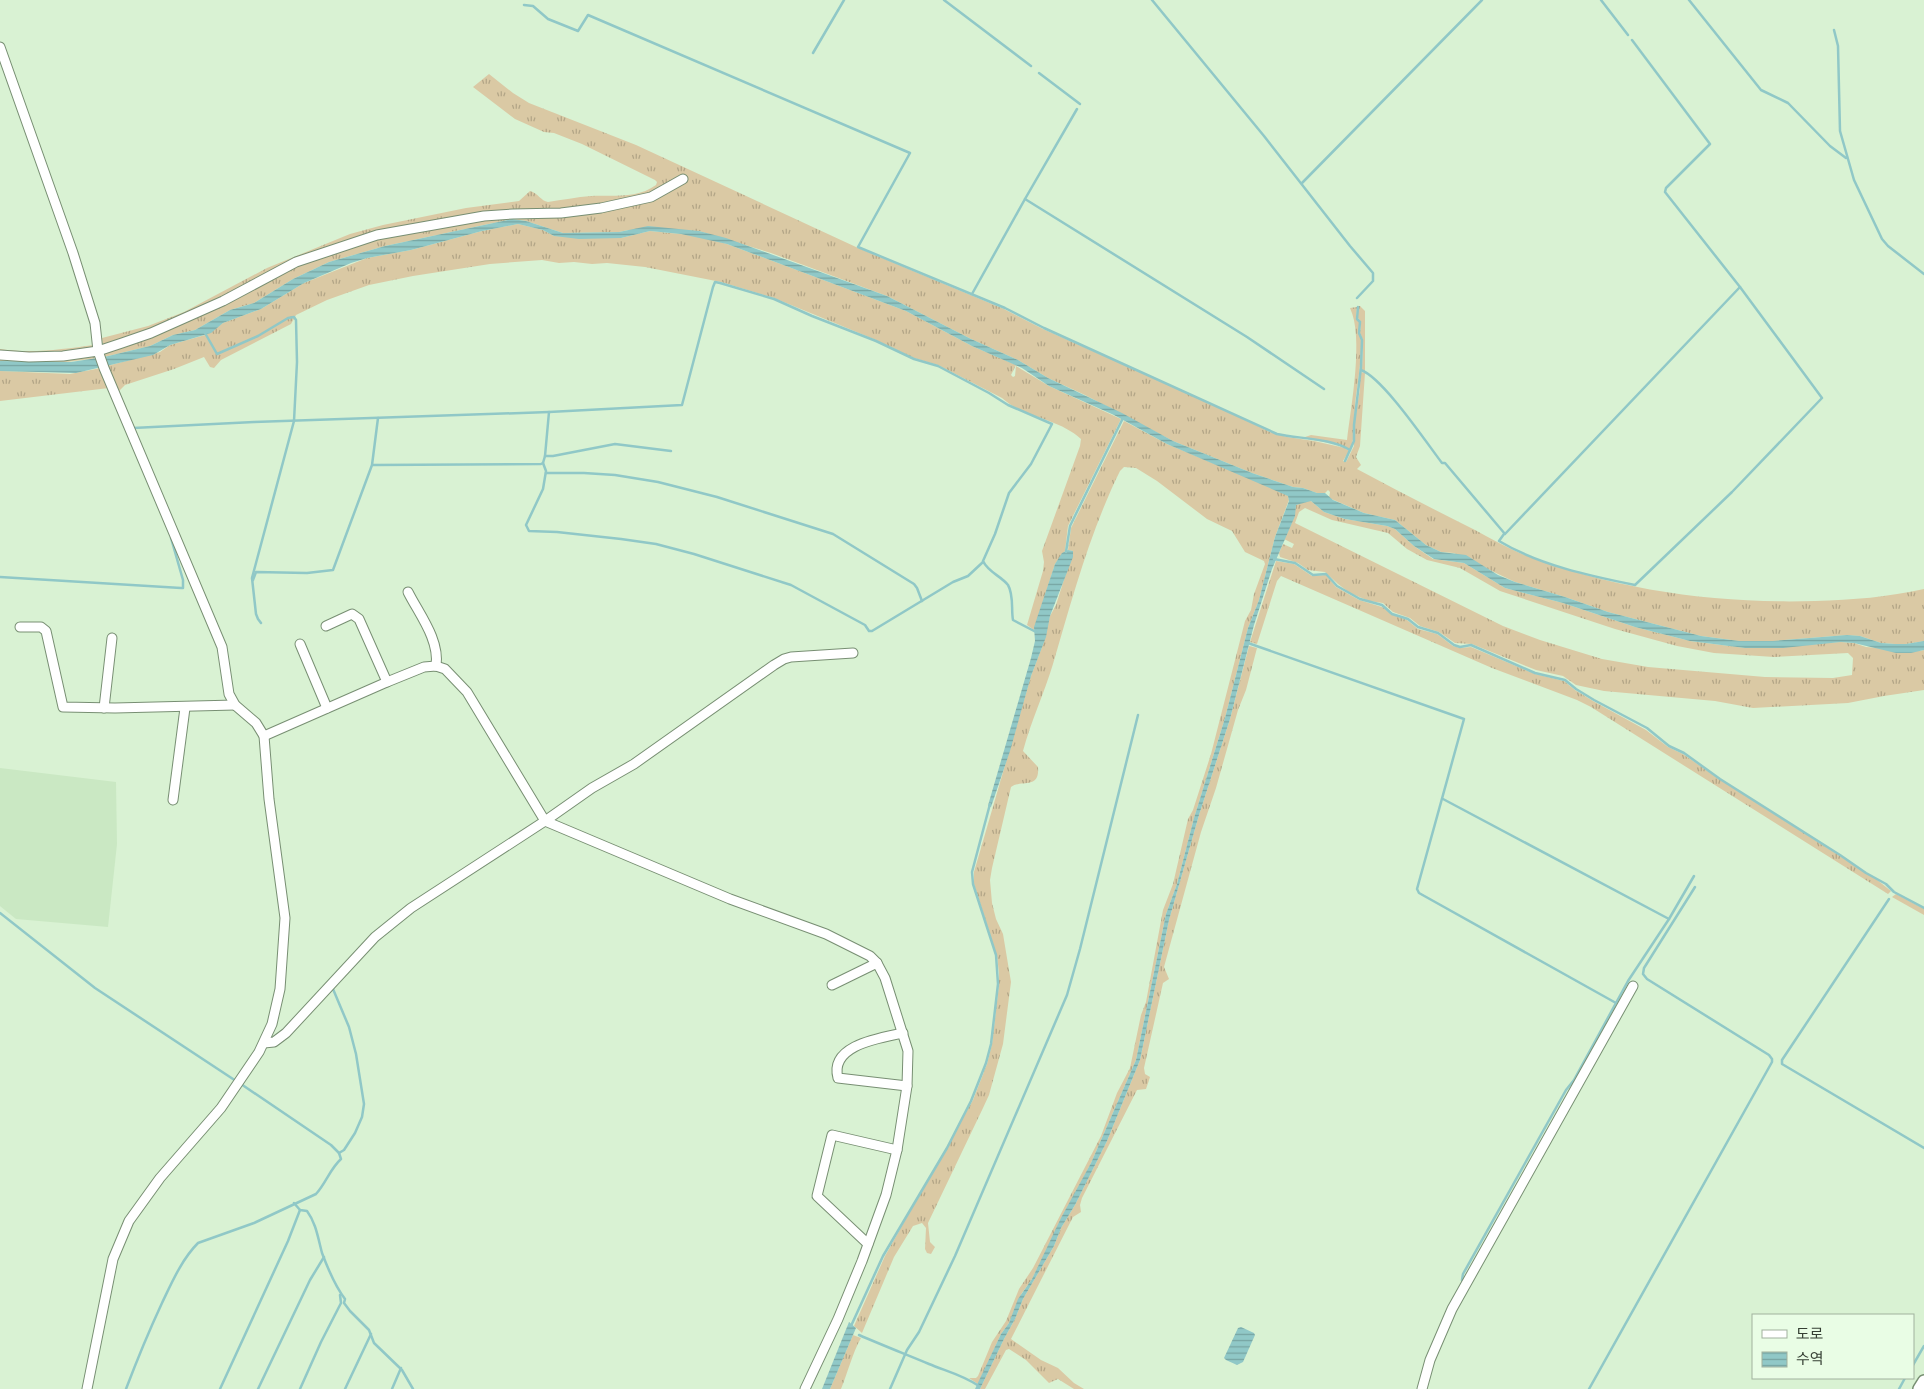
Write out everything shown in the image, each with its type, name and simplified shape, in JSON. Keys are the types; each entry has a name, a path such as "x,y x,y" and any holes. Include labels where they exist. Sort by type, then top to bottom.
{"main road":[{"path":"1920,1389 1924,1381"}],"street":[{"path":"0,46 73,253 95,323 104,368 222,647 229,694 235,705 256,723 264,736 269,799 285,918 280,989 272,1024 264,1043 221,1108 160,1178 129,1221 114,1260 87,1389"},
{"path":"0,355 29,357 100,354 223,301 296,262 377,235 484,216 561,213 601,208 651,198 683,179"},
{"path":"408,592 434,641 438,656 436,666"},
{"path":"326,626 352,614 358,619 387,682"},
{"path":"20,627 41,627 46,631 63,707 185,708 235,705"},
{"path":"104,708 112,638"},
{"path":"300,644 327,708"},
{"path":"264,1043 274,1042 286,1033 364,948 411,908 545,821 592,788 634,764 718,703 784,659 853,653"},
{"path":"264,736 424,667 436,666 445,669 467,692 545,821 730,899 826,934 870,956 877,963 885,978 904,1033 908,1051 907,1086 897,1150 886,1195 868,1244 838,1319 805,1389"},
{"path":"173,800 185,708"},
{"path":"832,985 877,963"},
{"path":"1422,1389 1430,1360 1452,1309 1633,986"},
{"path":"904,1033 872,1040 847,1051 838,1061 836,1072 838,1078 907,1086"},
{"path":"868,1244 817,1196 832,1135 897,1150"}],"shaded area":[{"path":"0,768 116,782 117,844 108,927 16,919 0,906"}],"green space":[{"path":"489,74 529,103 636,145 856,247 1004,309 1043,329 1219,407 1270,432 1345,448 1349,451 1343,461 1346,462 1354,446 1354,425 1360,389 1359,381 1361,372 1365,373 1360,446 1356,457 1361,465 1357,469 1522,554 1593,577 1666,592 1703,597 1741,600 1829,601 1884,596 1924,589 1924,641 1906,644 1881,643 1860,636 1847,635 1773,641 1739,641 1701,636 1608,612 1515,582 1454,553 1441,552 1426,545 1395,520 1364,513 1329,498 1330,492 1328,490 1325,493 1317,493 1293,487 1252,473 1173,441 1048,378 1018,360 971,339 887,296 771,253 699,231 628,230 619,232 563,233 526,221 512,219 385,246 329,262 293,279 254,303 230,310 195,330 173,335 150,346 104,357 102,338 148,326 184,312 267,268 350,234 383,225 466,208 519,201 530,191 548,202 586,196 633,194 656,185 657,182 655,180 582,144 554,133 544,132 515,119 473,87"},
{"path":"518,224 543,230 554,236 621,238 650,231 700,236 727,244 906,311 972,346 1016,365 1011,375 1013,377 1015,376 1016,366 1049,386 1121,419 1068,526 1065,551 1055,564 1034,630 1027,625 1043,571 1042,551 1081,439 1072,432 1011,405 1002,398 938,365 914,358 876,340 774,298 721,282 645,267 607,263 559,263 542,260 490,264 369,285 327,300 296,315 291,324 221,360 214,368 210,367 204,357 125,385 119,391 107,366 160,352 170,345 205,335 223,323 261,309 304,283 367,258 411,250 482,231"},
{"path":"1358,306 1365,311 1365,371 1362,370 1363,340 1360,333 1361,322 1358,318"},
{"path":"1357,307 1356,319 1359,322 1359,334 1362,338 1355,402 1354,432 1350,450 1341,445 1302,438 1311,435 1347,440 1356,354 1356,336 1350,308"},
{"path":"94,345 98,358 58,363 0,361 0,349 36,351"},
{"path":"101,368 109,388 0,401 0,371 70,374"},
{"path":"1124,421 1167,444 1282,492 1288,496 1289,500 1275,537 1259,600 1248,628 1225,718 1194,818 1177,884 1166,914 1136,1060 1091,1163 1032,1279 1022,1293 1009,1323 1001,1334 978,1384 969,1378 976,1378 978,1376 992,1342 1006,1321 1019,1289 1033,1268 1101,1136 1117,1093 1130,1068 1141,1015 1146,1002 1163,910 1173,884 1188,819 1193,810 1211,754 1245,621 1251,610 1254,594 1265,564 1264,561 1245,552 1232,531 1207,519 1157,481 1136,468 1124,467 1120,471 1091,542 1023,751 1038,767 1038,774 1036,779 1029,783 1011,787 992,868 990,880 992,903 996,919 1003,934 1011,982 1003,1044 989,1095 928,1223 930,1242 935,1247 931,1254 927,1253 925,1249 926,1228 922,1223 913,1226 894,1257 862,1333 854,1326 885,1256 973,1100 987,1064 992,1044 999,973 997,956 974,884 974,872 1031,676 1073,551 1068,550 1071,528"},
{"path":"1311,501 1324,512 1345,519 1395,529 1414,546 1433,559 1464,563 1505,588 1563,603 1635,627 1690,641 1745,648 1841,642 1854,643 1866,647 1924,650 1924,690 1848,703 1753,708 1715,701 1604,691 1576,685 1563,676 1536,670 1472,644 1455,643 1439,632 1420,626 1410,618 1393,612 1383,603 1369,601 1350,593 1325,572 1308,570 1298,563 1280,557 1279,553 1283,544 1292,548 1294,544 1284,539 1292,522 1296,505","holes":["1305,508 1332,520 1388,533 1407,549 1427,560 1460,568 1500,591 1615,629 1677,646 1714,653 1774,657 1848,653 1853,658 1852,675 1833,678 1765,677 1648,667 1602,659 1540,640 1503,626 1295,523 1299,512"]},
{"path":"1276,561 1294,564 1312,576 1326,575 1336,587 1359,600 1382,607 1393,615 1407,620 1418,629 1437,634 1453,646 1460,648 1471,647 1535,674 1564,681 1593,701 1646,730 1668,747 1683,754 1876,879 1891,891 1888,894 1591,707 1492,668 1281,576 1277,581 1257,644 1250,642"},
{"path":"1249,646 1257,648 1246,690 1238,710 1216,788 1201,832 1164,967 1169,979 1163,983 1144,1068 1145,1074 1150,1077 1146,1089 1137,1090 1082,1198 1081,1212 1073,1217 1011,1339 1041,1360 1058,1368 1074,1383 1084,1389 1074,1389 1058,1379 1049,1383 1026,1360 1009,1349 1006,1350 985,1389 980,1389 1023,1299 1054,1246 1061,1228 1075,1205 1107,1141 1140,1060 1169,920 1199,815 1230,719"},
{"path":"1896,894 1924,909 1924,915 1892,897"},
{"path":"853,1335 861,1338 841,1389 830,1389"}],"water":[{"path":"512,219 526,221 563,233 619,232 648,226 699,231 726,238 887,296 971,339 1018,360 1048,378 1122,413 1173,441 1252,473 1293,487 1325,493 1333,500 1364,513 1395,520 1426,545 1441,552 1466,555 1498,575 1515,582 1608,612 1701,636 1739,641 1773,641 1847,635 1860,636 1881,643 1906,644 1924,641 1924,650 1911,653 1896,653 1854,643 1841,642 1783,648 1745,648 1690,641 1635,627 1563,603 1505,588 1464,563 1434,559 1414,546 1395,529 1345,519 1324,512 1311,501 1296,505 1295,516 1272,569 1254,625 1230,719 1199,815 1169,920 1140,1060 1107,1141 1075,1205 1023,1299 980,1389 975,1389 1001,1334 1009,1323 1018,1299 1032,1279 1061,1218 1091,1163 1136,1060 1166,914 1177,884 1194,818 1225,718 1248,628 1259,600 1275,537 1289,501 1288,496 1167,444 1114,415 1049,386 1022,368 972,346 906,311 727,244 681,234 650,231 621,238 579,239 554,236 543,230 518,224 482,231 411,250 351,263 304,283 261,309 223,323 211,333 170,345 153,355 76,373 0,371 0,361 71,362 104,357 150,346 173,335 195,330 230,310 254,303 293,279 329,262 385,246"},
{"path":"1068,550 1073,551 1073,557 1050,616 1046,637 1031,676 1010,751 991,807 988,806 989,802 1031,658 1035,641 1034,627 1055,564 1062,553"},
{"path":"849,1322 856,1328 830,1389 822,1389"},
{"path":"1241,1327 1255,1335 1243,1362 1237,1365 1224,1358 1238,1328"}],"waterway":[{"path":"813,53 844,0"},
{"path":"944,0 1031,66"},
{"path":"1152,0 1373,273 1373,281 1357,298"},
{"path":"1302,183 1482,0"},
{"path":"1601,0 1628,35"},
{"path":"1689,0 1761,90 1788,103 1830,146 1846,158"},
{"path":"524,5 533,6 548,19 578,31 588,15 910,153 858,247 1005,308 1044,328 1277,434 1324,441 1350,450"},
{"path":"1834,30 1838,46 1840,131 1854,180 1882,239 1888,246 1924,274"},
{"path":"1504,534 1499,541 1531,557 1583,573 1635,585 1732,492 1822,398 1740,287 1665,192 1666,188 1710,144 1632,40"},
{"path":"1039,73 1080,104"},
{"path":"972,294 1077,109"},
{"path":"1025,199 1247,337 1324,389"},
{"path":"133,428 682,405 713,287 715,282 720,283 774,299 876,341 914,359 938,366 1008,405 1052,424 1031,464 1009,493 995,534 983,561 988,568 1008,585 1012,598 1013,620 1036,632"},
{"path":"1361,370 1370,375 1392,397 1442,463 1445,463 1505,534 1740,287"},
{"path":"1345,461 1354,441 1354,425 1361,367 1362,340 1359,333 1360,322 1357,319 1358,307"},
{"path":"205,333 217,354 258,336 288,318 294,317 296,320 297,362 294,421 252,578 256,614 261,623"},
{"path":"373,465 541,464 545,456 549,412"},
{"path":"253,580 256,572 307,573 333,570 372,465 378,418"},
{"path":"1066,552 1070,526 1123,418"},
{"path":"545,456 615,444 671,451"},
{"path":"543,463 546,471 543,489 526,525 529,531 621,539 656,544 694,554 791,585 865,625 869,631 872,631 953,582 968,576 983,562"},
{"path":"546,473 615,475 658,482 717,497 833,534 914,584 922,601"},
{"path":"0,577 183,588 183,580 171,538"},
{"path":"1274,559 1295,563 1313,575 1326,574 1337,586 1360,599 1382,605 1392,614 1408,619 1418,627 1438,633 1454,645 1460,647 1471,645 1535,673 1565,680 1594,700 1647,728 1669,746 1684,753 1720,779 1886,884 1894,892 1924,908"},
{"path":"1248,643 1464,719 1417,889 1419,893 1616,1003"},
{"path":"890,1389 907,1350 919,1332 955,1256 1067,995 1138,715"},
{"path":"1443,799 1669,919"},
{"path":"851,1326 883,1256 947,1148 971,1101 986,1063 991,1044 998,984 996,955 973,884 972,872 990,804"},
{"path":"1462,1280 1463,1274 1566,1090 1574,1080 1628,981 1669,919 1694,876"},
{"path":"1589,1389 1772,1062 1769,1055 1647,979 1643,974 1644,968 1695,887"},
{"path":"1889,899 1782,1060 1782,1064 1924,1148"},
{"path":"0,913 95,988 236,1081"},
{"path":"333,989 349,1027 356,1054 364,1104 362,1117 355,1133 344,1150 339,1153"},
{"path":"126,1389 170,1287 182,1263 192,1249 198,1243 254,1223 316,1194 341,1159 339,1153 331,1145 241,1084"},
{"path":"294,1203 300,1210 307,1211 313,1221 322,1253 329,1271 345,1299 344,1303 369,1330 374,1343 402,1370 413,1389"},
{"path":"220,1389 288,1241 300,1210"},
{"path":"258,1389 310,1280 324,1257"},
{"path":"300,1389 341,1303 340,1295"},
{"path":"345,1389 371,1334"},
{"path":"859,1335 961,1376 979,1386"},
{"path":"1914,1363 1924,1346"},
{"path":"392,1389 401,1368"},
{"path":"1899,1389 1904,1379"}]}
